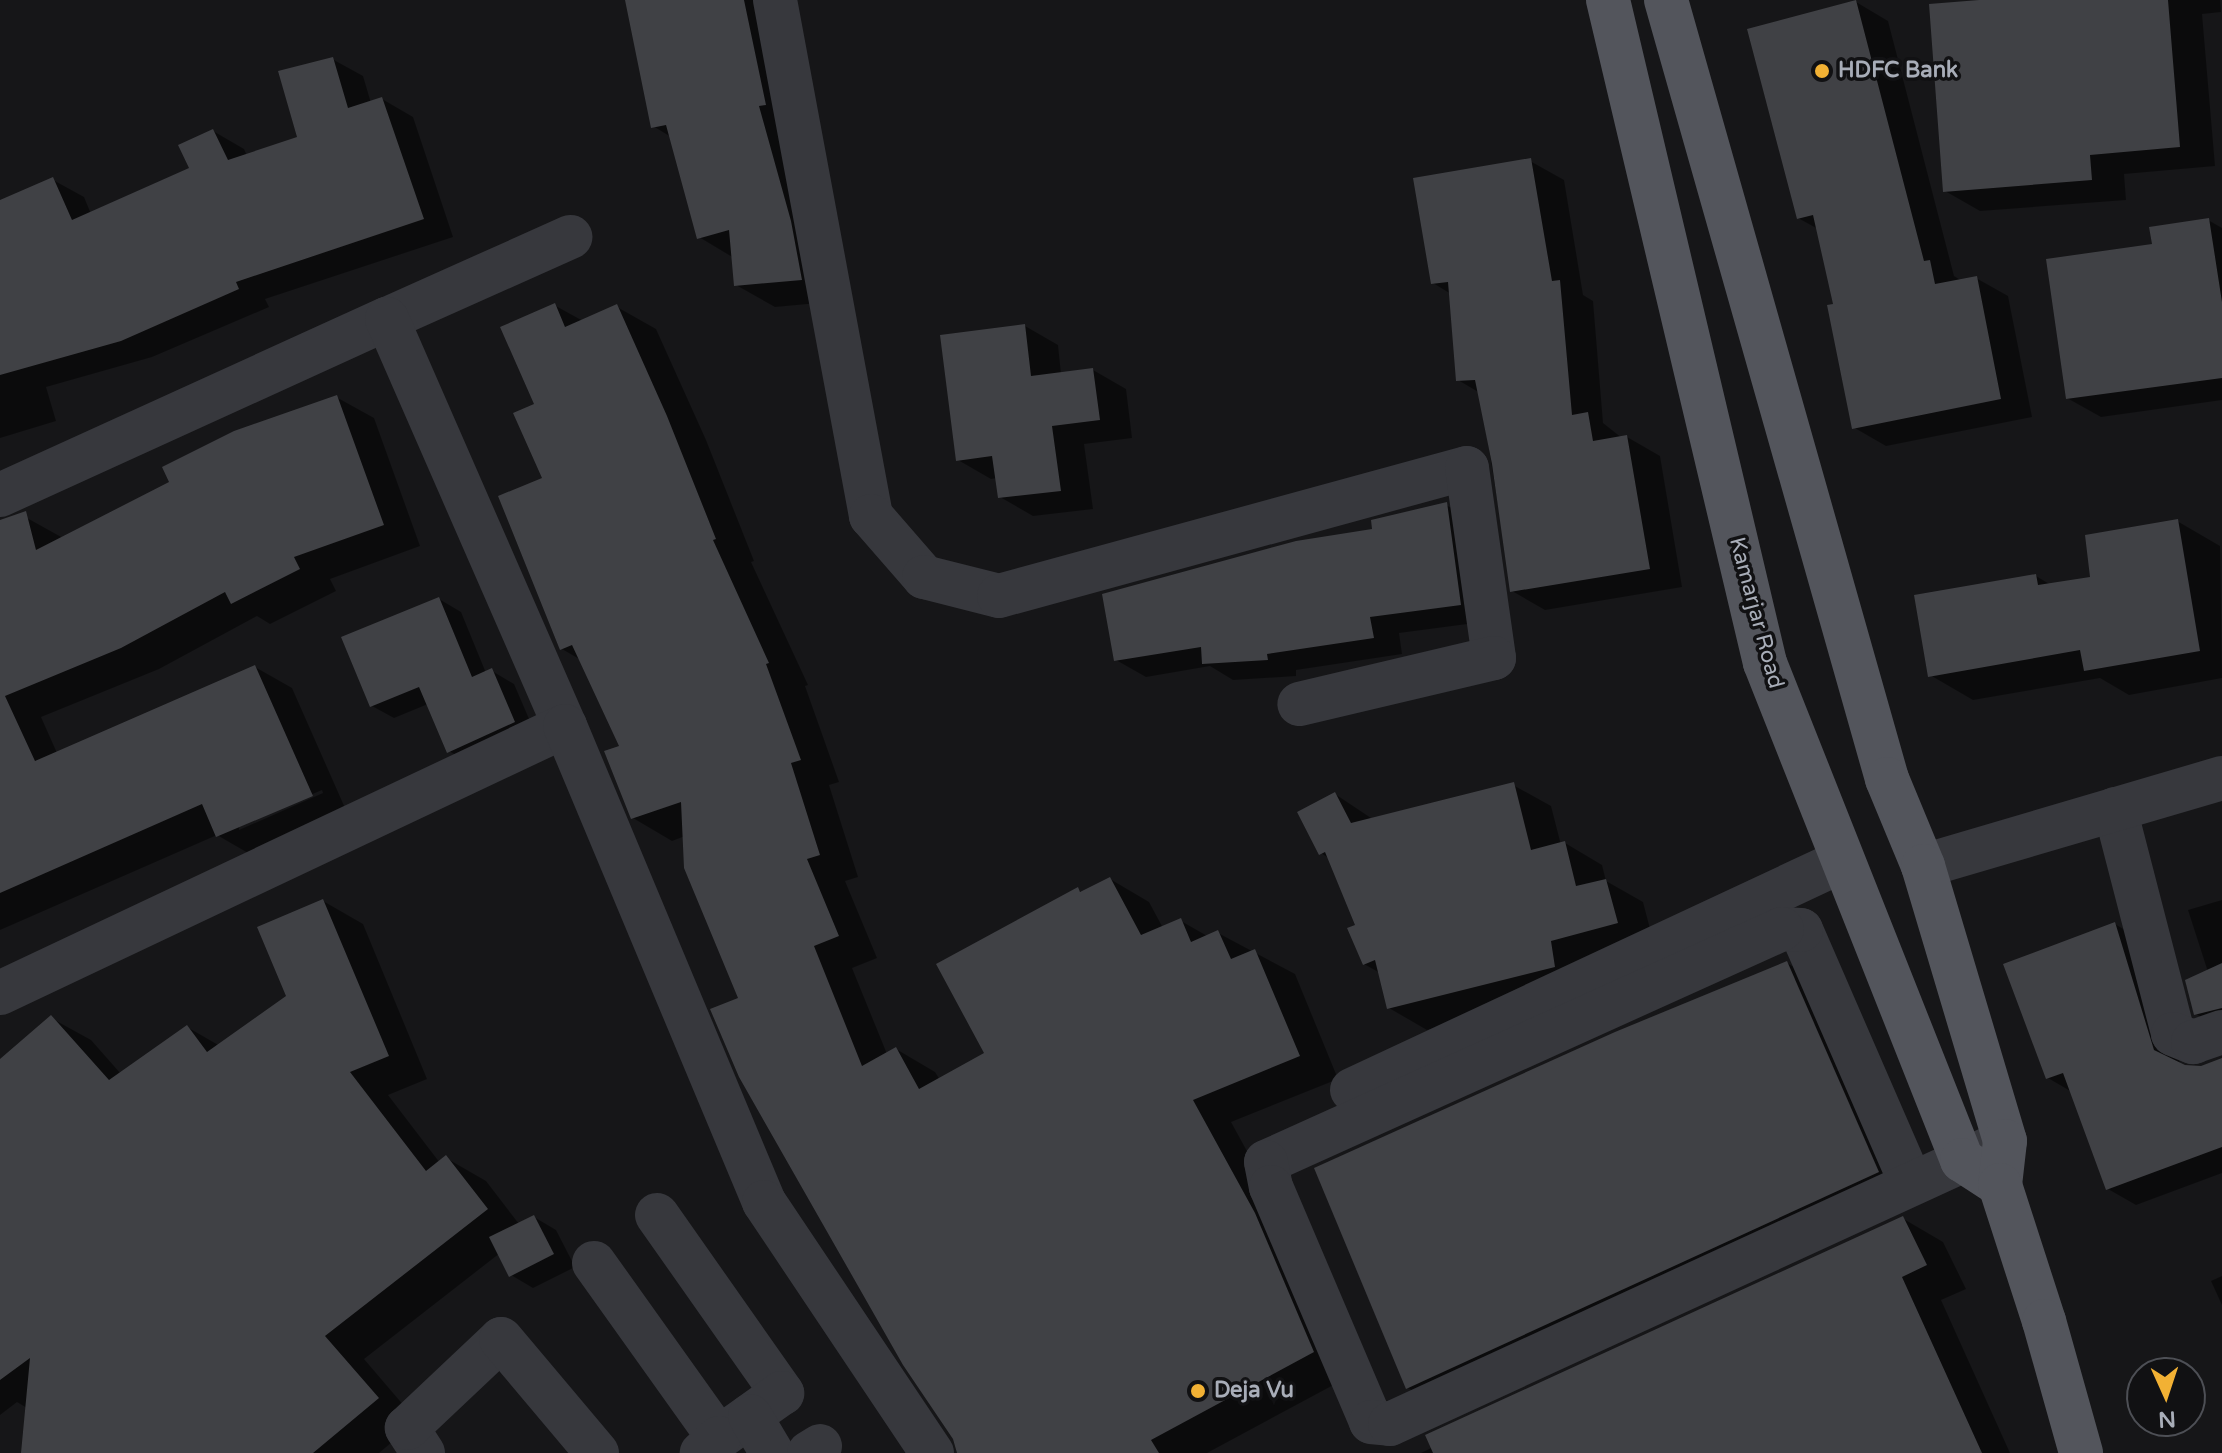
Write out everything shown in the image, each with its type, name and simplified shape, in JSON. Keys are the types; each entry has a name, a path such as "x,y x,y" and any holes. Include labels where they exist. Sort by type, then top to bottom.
{"main road":[{"name":"Kamarjar Road","path":"1608,0 1765,663 1962,1160"},
{"path":"1666,0 1887,779 1923,866 2005,1141 2000,1185 2044,1321 2081,1453"},
{"path":"1962,1160 2000,1185"}],"street":[{"path":"775,0 871,516 924,577 999,596 1467,468 1494,658 1299,704"},
{"path":"0,495 570,237"},
{"path":"387,319 565,726 764,1202 932,1453"},
{"path":"0,993 565,726"},
{"path":"1923,866 2222,778"},
{"path":"2115,809 2173,1034 2193,1042 2222,1032"},
{"path":"1352,1090 1842,861"},
{"path":"1911,1183 1801,930 1782,929 1266,1162 1271,1187 1371,1422 1390,1424 2005,1141"},
{"path":"657,1215 782,1393 724,1436"},
{"path":"594,1263 724,1436 772,1453"},
{"path":"423,1453 407,1428 501,1339 597,1453"}],"building":[{"path":"625,0 744,0 766,105 759,106 791,221 802,280 734,286 729,230 697,239 666,125 651,128"},
{"path":"1856,0 1924,261 1930,260 1935,284 1977,276 2001,399 1852,429 1827,305 1833,304 1813,215 1797,219 1747,29"},
{"path":"1979,0 2168,0 2180,147 2090,155 2092,180 1943,192 1929,4"},
{"path":"333,57 348,108 382,97 424,219 236,282 239,289 121,341 0,375 0,200 53,177 72,220 189,168 178,145 213,129 228,160 297,137 278,71"},
{"path":"1531,158 1552,281 1560,280 1572,415 1588,412 1593,441 1627,435 1650,569 1510,592 1492,464 1475,380 1456,381 1448,282 1431,284 1413,178"},
{"path":"2209,218 2222,302 2222,378 2066,399 2046,259 2152,244 2149,227"},
{"path":"555,303 565,327 617,304 667,416 716,539 713,540 769,663 766,664 801,760 791,763 820,855 807,859 839,936 814,946 862,1066 896,1047 919,1089 984,1053 936,964 1078,887 1080,892 1110,877 1141,935 1181,918 1191,942 1218,930 1231,959 1255,949 1300,1056 1193,1100 1255,1213 1314,1352 1151,1440 1159,1453 957,1453 953,1439 903,1365 739,1077 710,1009 738,998 684,868 681,802 631,819 604,751 619,746 572,645 560,650 498,496 542,478 513,413 534,404 500,327"},
{"path":"1025,324 1031,376 1093,368 1100,420 1052,426 1061,491 998,498 992,456 956,461 940,335"},
{"path":"337,395 384,525 294,557 300,569 231,604 225,592 121,648 5,696 35,761 255,665 313,796 216,837 202,804 0,893 0,520 26,511 36,550 169,482 162,467 234,431"},
{"path":"1447,502 1461,605 1370,617 1374,638 1267,654 1268,660 1202,664 1201,647 1114,661 1102,594 1296,541 1372,529 1371,520"},
{"path":"2178,519 2200,651 2084,671 2080,650 1928,677 1914,595 2036,574 2038,585 2090,577 2085,535"},
{"path":"439,597 472,677 492,668 515,722 447,753 419,687 370,707 341,637"},
{"path":"1514,782 1531,850 1565,841 1576,886 1606,879 1618,923 1551,941 1555,967 1387,1009 1375,960 1363,965 1347,928 1355,925 1325,852 1319,855 1297,812 1335,792 1351,823"},
{"path":"323,899 389,1056 350,1072 426,1171 446,1155 488,1209 325,1336 379,1398 313,1453 21,1453 30,1358 0,1380 0,1059 51,1015 109,1080 187,1025 207,1052 286,996 257,927"},
{"path":"2115,922 2154,1050 2185,1065 2201,1066 2222,1058 2222,1147 2106,1190 2063,1073 2046,1079 2003,964"},
{"path":"1787,961 1879,1172 1406,1389 1314,1168 1615,1032"},
{"path":"2222,963 2222,1008 2194,1015 2185,980"},
{"path":"534,1215 554,1254 509,1277 489,1237"},
{"path":"1903,1216 1927,1265 1902,1277 1982,1453 1433,1453 1425,1435"}],"place":[{"name":"HDFC Bank","path":"1822,71"},
{"name":"Deja Vu","path":"1198,1391"}]}
